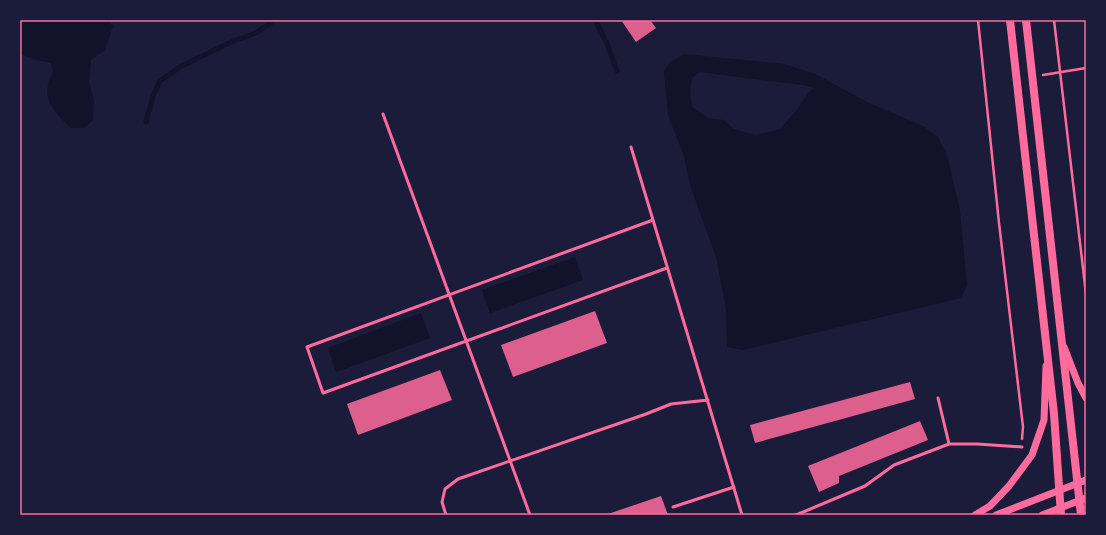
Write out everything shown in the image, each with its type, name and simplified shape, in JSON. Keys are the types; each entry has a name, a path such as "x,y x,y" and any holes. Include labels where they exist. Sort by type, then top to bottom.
{"main road":[{"path":"1010,20 1054,414 1061,511"},
{"path":"1026,20 1063,342 1082,481 1083,500 1081,515"}],"street":[{"path":"1063,342 1078,383 1086,398"},
{"path":"974,515 990,506 1010,486 1032,455 1044,420 1047,348"},
{"path":"996,515 1082,481"},
{"path":"1042,515 1061,511 1083,500"}],"lane":[{"path":"383,114 530,515"},
{"path":"631,147 742,515"},
{"path":"653,220 307,346 323,393 667,268"},
{"path":"938,398 950,444"},
{"path":"446,515 442,502 445,489 458,479 671,404 708,400"},
{"path":"796,515 865,486 894,465 950,444 1022,447"},
{"path":"673,507 734,488"}],"path":[{"path":"978,20 998,215 1023,427 1022,447"},
{"path":"1054,20 1086,294"},
{"path":"1033,77 1086,68"}],"shaded area":[{"path":"20,20 108,20 113,26 105,50 91,60 89,82 94,101 93,120 84,128 71,128 57,114 50,104 47,92 52,73 51,63 36,60 20,54"},
{"path":"684,54 784,64 815,74 869,103 923,126 938,137 947,155 960,211 967,285 961,298 743,350 727,347 726,309 716,257 691,188 684,156 668,115 664,71 670,62","holes":["699,72 803,85 814,88 808,93 796,111 780,129 756,135 734,129 723,120 708,118 692,107 690,92 692,78"]},
{"path":"575,257 583,280 490,313 482,290"},
{"path":"421,313 430,338 336,372 328,348"}],"building":[{"path":"621,20 650,20 656,28 636,42"},
{"path":"595,311 607,343 513,377 501,345"},
{"path":"440,370 452,400 358,435 347,404"},
{"path":"910,382 915,399 755,443 750,425"},
{"path":"920,421 928,440 839,476 839,483 819,492 808,466"},
{"path":"661,496 668,515 605,515"}],"waterway":[{"path":"146,122 153,96 160,81 180,67 233,41 256,33 275,20"},
{"path":"595,20 606,41 617,71"}]}
